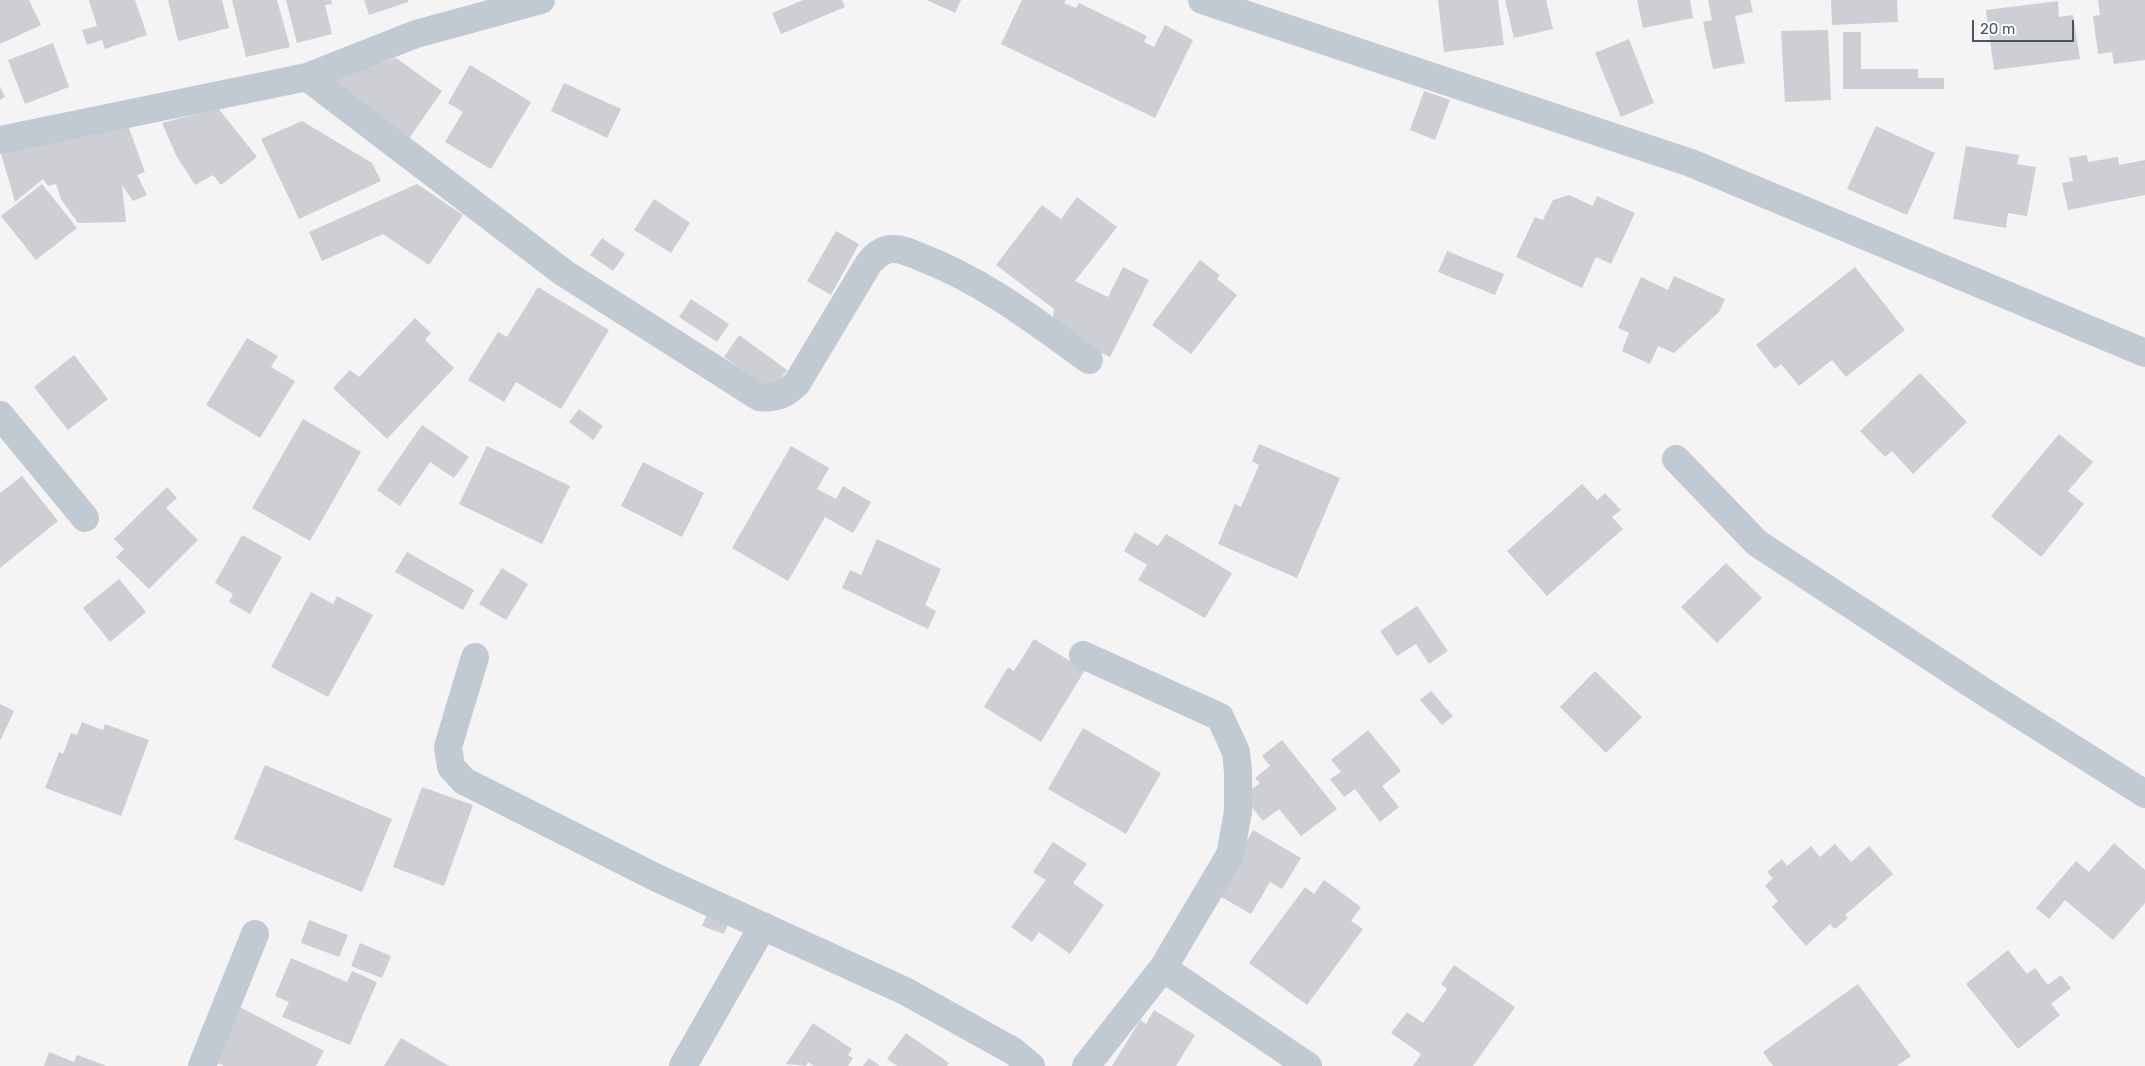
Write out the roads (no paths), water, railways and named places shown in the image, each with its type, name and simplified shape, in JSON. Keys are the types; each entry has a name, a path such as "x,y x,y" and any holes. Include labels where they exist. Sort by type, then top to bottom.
{"street":[{"path":"0,140 307,77 416,34 541,0"},
{"path":"1202,0 1691,163 2145,353"},
{"path":"307,77 564,273 759,397 774,398 786,393 798,383 869,263 878,253 890,249 904,250 986,287 1089,360"},
{"path":"0,415 85,518"},
{"path":"1676,459 1757,543 1976,687 2145,794"},
{"path":"1083,655 1220,717 1236,752 1238,812 1230,855 1163,968 1086,1066"},
{"path":"475,657 448,747 451,767 464,781 659,879 905,991 1012,1051 1030,1066"},
{"path":"682,1066 763,926"},
{"path":"202,1066 255,934"},
{"path":"1163,968 1308,1066"}]}
